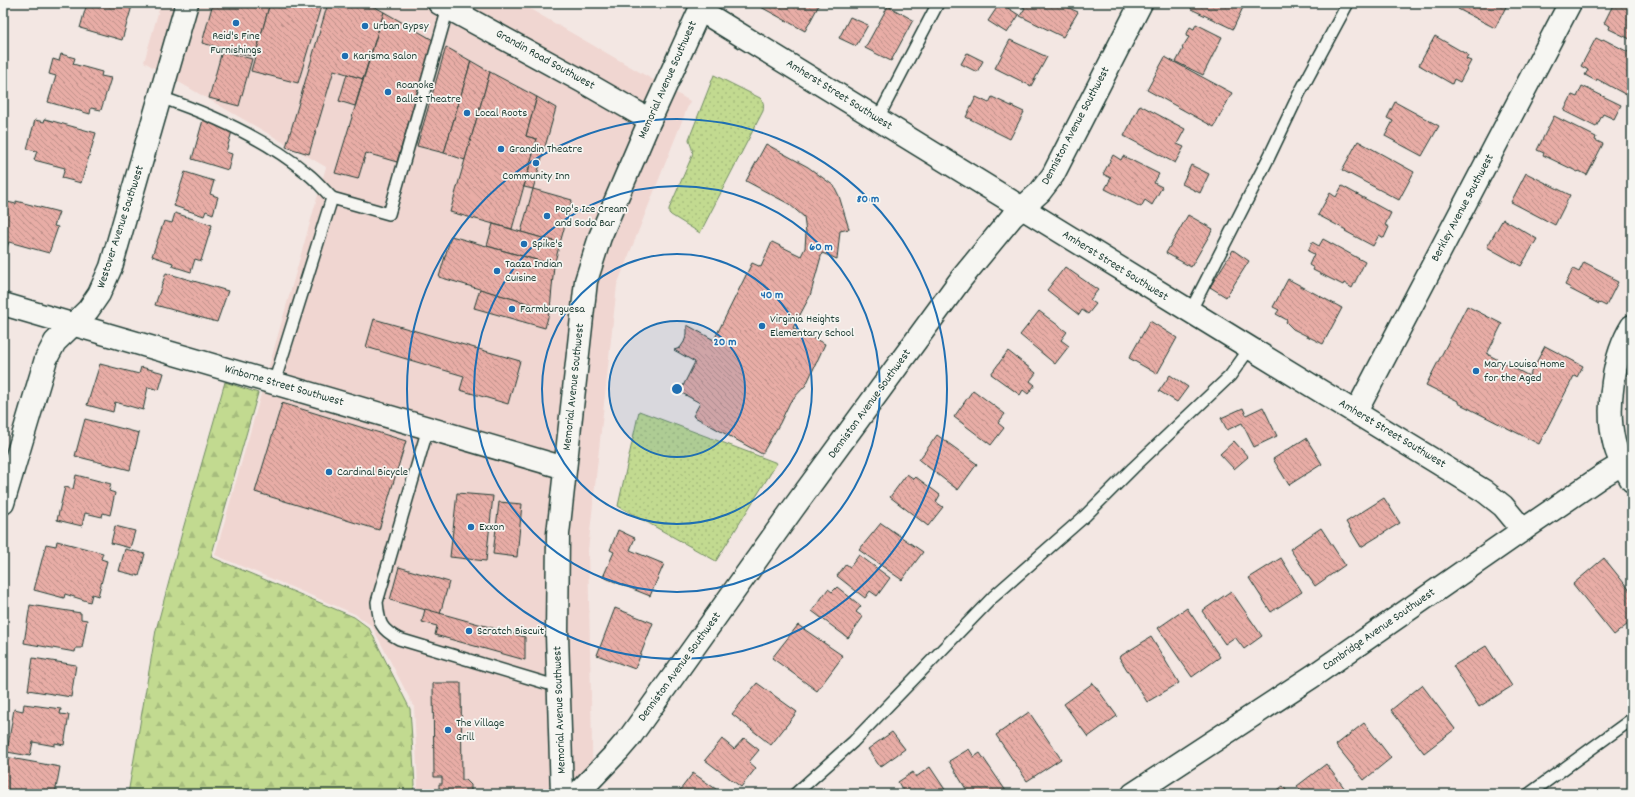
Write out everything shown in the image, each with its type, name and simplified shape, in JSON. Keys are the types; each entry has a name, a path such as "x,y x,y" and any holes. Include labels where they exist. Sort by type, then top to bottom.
{"street":[{"name":"Westover Avenue Southwest","path":"3,503 46,359 55,342 88,310 99,294 110,267 187,3"},
{"name":"Denniston Avenue Southwest","path":"577,794 630,737 961,279 1012,217 1040,192 1053,175 1141,3"},
{"name":"Berkley Avenue Southwest","path":"1356,412 1570,3"},
{"name":"Grandin Road Southwest","path":"444,6 650,120"},
{"name":"Amherst Street Southwest","path":"702,6 877,120 1484,491 1503,506 1522,530"},
{"name":"Memorial Avenue Southwest","path":"562,794 559,687 558,534 586,281 600,237 650,120 702,6"},
{"name":"Winborne Street Southwest","path":"3,304 565,468"},
{"path":"1627,473 1614,442 1611,410 1613,385 1619,354 1632,326"},
{"name":"Cambridge Avenue Southwest","path":"1133,794 1313,676 1602,476 1627,473"}],"lane":[{"path":"877,120 938,3"},
{"path":"1190,312 1266,164 1299,94 1348,3"},
{"path":"160,97 188,106 243,130 276,151 309,175 332,198 389,214 444,6"},
{"path":"274,383 332,198"},
{"path":"795,794 853,742 993,597 1085,516 1230,376 1250,348"},
{"path":"428,428 378,602 379,620 387,633 399,639 559,687"},
{"path":"1529,794 1632,719"}],"shaded area":[{"path":"150,3 524,3 523,5 690,101 617,285 588,550 593,794 415,794 418,785 414,707 372,626 355,614 215,555 326,167 144,62 160,6"}],"green space":[{"path":"714,75 760,98 764,107 700,233 671,215 669,213 669,209 692,156 692,149 689,139"},
{"path":"225,382 258,393 211,557 354,617 369,628 410,709 415,785 411,794 128,794 156,630"},
{"path":"639,411 777,463 716,561 618,506"}],"building":[{"path":"87,3 120,3 132,6 122,40 80,28"},
{"name":"Reid's Fine Furnishings","path":"213,3 270,3 255,57 202,43"},
{"path":"270,3 322,3 298,83 251,71"},
{"path":"328,3 368,3 384,12 363,79 334,70 309,154 286,147"},
{"path":"761,3 820,3 805,31 759,6"},
{"path":"1000,3 1019,15 1007,33 988,21"},
{"path":"1017,3 1058,3 1078,12 1063,37 1020,16 1025,8"},
{"path":"1193,3 1245,3 1233,29 1191,9"},
{"path":"1461,3 1508,3 1495,28 1458,9"},
{"path":"1614,3 1632,3 1632,40 1609,29 1610,26 1604,23"},
{"path":"888,6 913,20 891,61 865,48"},
{"name":"Roanoke Ballet Theatre","path":"384,12 433,40 397,162 366,153 358,179 335,173"},
{"path":"850,17 868,25 856,46 839,38"},
{"path":"1196,24 1222,37 1203,75 1176,62 1189,37 1186,36 1190,27 1194,29"},
{"path":"1435,36 1468,55 1466,59 1471,61 1460,82 1454,79 1452,84 1419,65"},
{"path":"1596,38 1602,41 1603,39 1632,54 1632,98 1597,79 1596,81 1585,75 1588,70 1581,66"},
{"path":"1010,40 1047,57 1031,86 995,68"},
{"path":"446,47 471,61 444,153 417,146"},
{"path":"222,51 252,59 239,106 209,98"},
{"path":"967,53 983,61 977,72 961,64"},
{"path":"61,54 75,58 73,64 102,72 101,76 111,78 101,110 91,108 90,114 48,102 56,76 49,74 53,59 59,61"},
{"path":"1165,57 1232,93 1214,127 1147,90"},
{"name":"Local Roots","path":"471,61 490,72 465,160 444,153"},
{"name":"Grandin Theatre","path":"490,72 537,97 526,136 537,139 512,229 450,212"},
{"path":"347,74 363,79 355,106 339,101"},
{"path":"1582,86 1621,105 1614,119 1603,114 1596,127 1564,111 1572,95 1577,97"},
{"name":"Community Inn","path":"537,97 556,108 533,189 524,187 537,139 526,136"},
{"path":"976,97 989,103 992,97 1024,112 1010,139 966,117"},
{"path":"1395,102 1439,126 1422,156 1385,136 1393,121 1387,118"},
{"path":"1140,105 1185,129 1177,144 1184,147 1175,163 1124,136"},
{"path":"1554,116 1596,137 1595,140 1603,144 1587,175 1543,155 1544,153 1537,150"},
{"path":"45,119 96,133 81,183 62,178 65,168 34,160 37,151 27,149 35,120 44,122"},
{"path":"203,120 233,128 226,152 232,154 228,170 192,159"},
{"path":"1358,141 1414,172 1399,200 1342,170"},
{"path":"766,144 808,167 834,186 839,196 849,229 840,231 837,259 822,253 810,296 793,328 825,344 806,385 790,402 762,454 693,416 700,403 680,392 695,362 674,350 680,348 684,342 687,334 687,325 714,340 752,263 761,267 772,242 801,256 805,248 806,233 804,217 789,204 746,181"},
{"path":"1113,155 1121,160 1123,156 1159,174 1154,183 1162,187 1152,205 1145,200 1141,207 1105,189 1111,178 1103,174"},
{"path":"1191,165 1209,174 1200,193 1182,184"},
{"path":"185,172 214,181 210,194 218,197 213,214 206,211 204,216 174,206"},
{"path":"1526,173 1570,195 1555,225 1511,202"},
{"path":"1342,186 1391,213 1385,225 1389,227 1384,238 1379,235 1373,246 1318,215 1330,193 1336,197"},
{"name":"Pop's Ice Cream and Soda Bar","path":"533,189 572,200 560,243 521,232"},
{"path":"3,201 16,204 16,201 59,212 54,226 58,227 49,253 9,242 6,250 3,249"},
{"path":"175,213 212,225 201,261 195,259 191,272 172,266 173,263 152,256 164,221 172,223"},
{"path":"1188,215 1213,229 1191,267 1166,253"},
{"path":"1503,219 1537,239 1521,266 1487,247"},
{"name":"Spike's","path":"493,224 560,243 554,265 487,246"},
{"name":"Taaza Indian Cuisine","path":"451,236 554,265 550,310 439,277"},
{"path":"1323,239 1365,262 1352,288 1313,270 1314,268 1309,265 1314,254 1308,251 1312,242 1319,246"},
{"path":"1233,250 1249,261 1226,297 1210,287"},
{"path":"1584,262 1613,277 1612,279 1618,282 1606,306 1600,303 1599,304 1565,285 1573,269 1579,272"},
{"path":"1065,267 1098,290 1090,300 1096,304 1088,314 1082,310 1079,315 1047,290"},
{"path":"166,273 228,291 217,322 155,305"},
{"path":"1288,279 1342,308 1323,344 1293,329 1286,322 1287,320 1276,314 1279,310 1273,307"},
{"name":"Farmburguesa","path":"480,289 550,310 545,328 474,308"},
{"name":"Mary Louisa Home for the Aged","path":"1467,306 1502,324 1487,354 1529,376 1545,346 1583,366 1577,377 1574,376 1539,444 1426,385"},
{"path":"1039,311 1067,332 1061,340 1069,346 1055,364 1020,335"},
{"path":"374,319 520,361 508,404 460,390 464,376 366,347"},
{"path":"1150,321 1177,338 1157,374 1129,358"},
{"path":"1008,351 1036,373 1030,381 1035,385 1028,394 1023,390 1020,395 991,374"},
{"path":"100,364 139,374 141,367 164,373 159,390 148,387 143,410 115,402 113,412 87,405"},
{"path":"1170,375 1188,387 1177,402 1159,391"},
{"path":"973,390 1005,414 998,423 1004,428 991,445 954,417"},
{"name":"Cardinal Bicycle","path":"282,403 406,441 379,530 255,492"},
{"path":"1263,407 1277,436 1254,447 1242,423 1227,430 1221,418 1243,408 1246,415"},
{"path":"85,419 139,433 130,470 75,456"},
{"path":"937,435 977,464 958,490 919,460"},
{"path":"1306,438 1322,464 1289,485 1273,459"},
{"path":"1234,441 1248,457 1234,469 1220,454"},
{"path":"907,474 914,479 916,477 940,495 936,502 943,507 928,526 890,497"},
{"path":"76,475 111,484 109,491 115,493 110,515 103,513 102,517 85,513 82,526 57,520 65,487 73,489"},
{"name":"Exxon","path":"457,493 493,496 486,561 450,557"},
{"path":"1384,498 1400,523 1361,547 1346,522"},
{"path":"499,502 522,504 517,557 493,554"},
{"path":"881,523 923,552 902,580 859,550"},
{"path":"115,526 135,531 130,548 111,543"},
{"path":"1321,528 1345,565 1315,586 1290,549"},
{"path":"618,530 635,538 630,550 664,564 650,596 603,577 614,552 610,550"},
{"path":"57,541 103,553 101,559 107,561 98,596 92,594 90,602 65,594 64,598 34,590 46,544 56,546"},
{"path":"125,549 145,554 139,576 119,571"},
{"path":"859,555 890,578 877,596 870,591 865,598 837,576 846,564 850,567"},
{"path":"1281,558 1302,592 1271,612 1249,578"},
{"path":"1604,558 1632,593 1632,621 1614,635 1573,584"},
{"path":"399,567 449,582 440,614 390,600"},
{"path":"837,587 861,606 856,612 863,617 848,638 812,611 828,589 832,592"},
{"path":"1231,591 1262,636 1244,649 1235,637 1225,644 1202,611"},
{"path":"30,605 81,613 81,619 87,620 82,648 76,648 75,652 24,643"},
{"path":"615,608 653,623 635,669 597,655"},
{"path":"1187,608 1220,657 1192,677 1158,628"},
{"name":"Scratch Biscuit","path":"425,609 525,637 525,660 435,635 437,626 422,622"},
{"path":"798,625 843,656 817,691 772,658"},
{"path":"1151,637 1179,683 1147,702 1119,657"},
{"path":"1486,646 1512,686 1479,707 1453,666"},
{"path":"33,658 76,665 71,697 28,690"},
{"name":"The Village Grill","path":"433,683 461,683 462,780 466,780 471,785 471,794 439,794 439,784 442,784 442,777 434,777"},
{"path":"757,683 797,712 771,745 732,714"},
{"path":"1093,683 1117,716 1088,737 1064,704"},
{"path":"1422,685 1455,729 1424,753 1391,710"},
{"path":"24,704 61,709 60,714 69,715 64,745 55,743 55,746 33,742 30,756 7,752 14,709 23,711"},
{"path":"1029,712 1061,759 1027,781 996,735"},
{"path":"1364,723 1391,758 1364,780 1336,745"},
{"path":"892,732 905,749 880,767 868,749"},
{"path":"744,738 759,750 749,762 756,768 741,787 705,760 722,739 734,749"},
{"path":"969,749 974,757 980,753 1006,791 1001,794 969,794 949,761"},
{"path":"5,757 60,767 55,794 3,794 3,767"},
{"path":"1326,764 1349,794 1303,794 1297,786"},
{"path":"930,767 948,794 905,794 898,782 913,772 916,777"},
{"path":"693,773 723,794 677,794"},
{"path":"1283,786 1289,794 1272,794"}],"place":[{"name":"Reid's Fine Furnishings","path":"236,23"},
{"name":"Urban Gypsy","path":"365,26"},
{"name":"Karisma Salon","path":"345,56"},
{"name":"Roanoke Ballet Theatre","path":"388,92"},
{"name":"Local Roots","path":"467,113"},
{"name":"Grandin Theatre","path":"501,149"},
{"name":"Community Inn","path":"536,163"},
{"name":"Pop's Ice Cream and Soda Bar","path":"547,216"},
{"name":"Spike's","path":"524,244"},
{"name":"Taaza Indian Cuisine","path":"497,271"},
{"name":"Farmburguesa","path":"512,309"},
{"name":"Virginia Heights Elementary School","path":"762,326"},
{"name":"Mary Louisa Home for the Aged","path":"1476,371"},
{"name":"Cardinal Bicycle","path":"329,472"},
{"name":"Exxon","path":"471,527"},
{"name":"Scratch Biscuit","path":"469,631"},
{"name":"The Village Grill","path":"448,730"}]}
